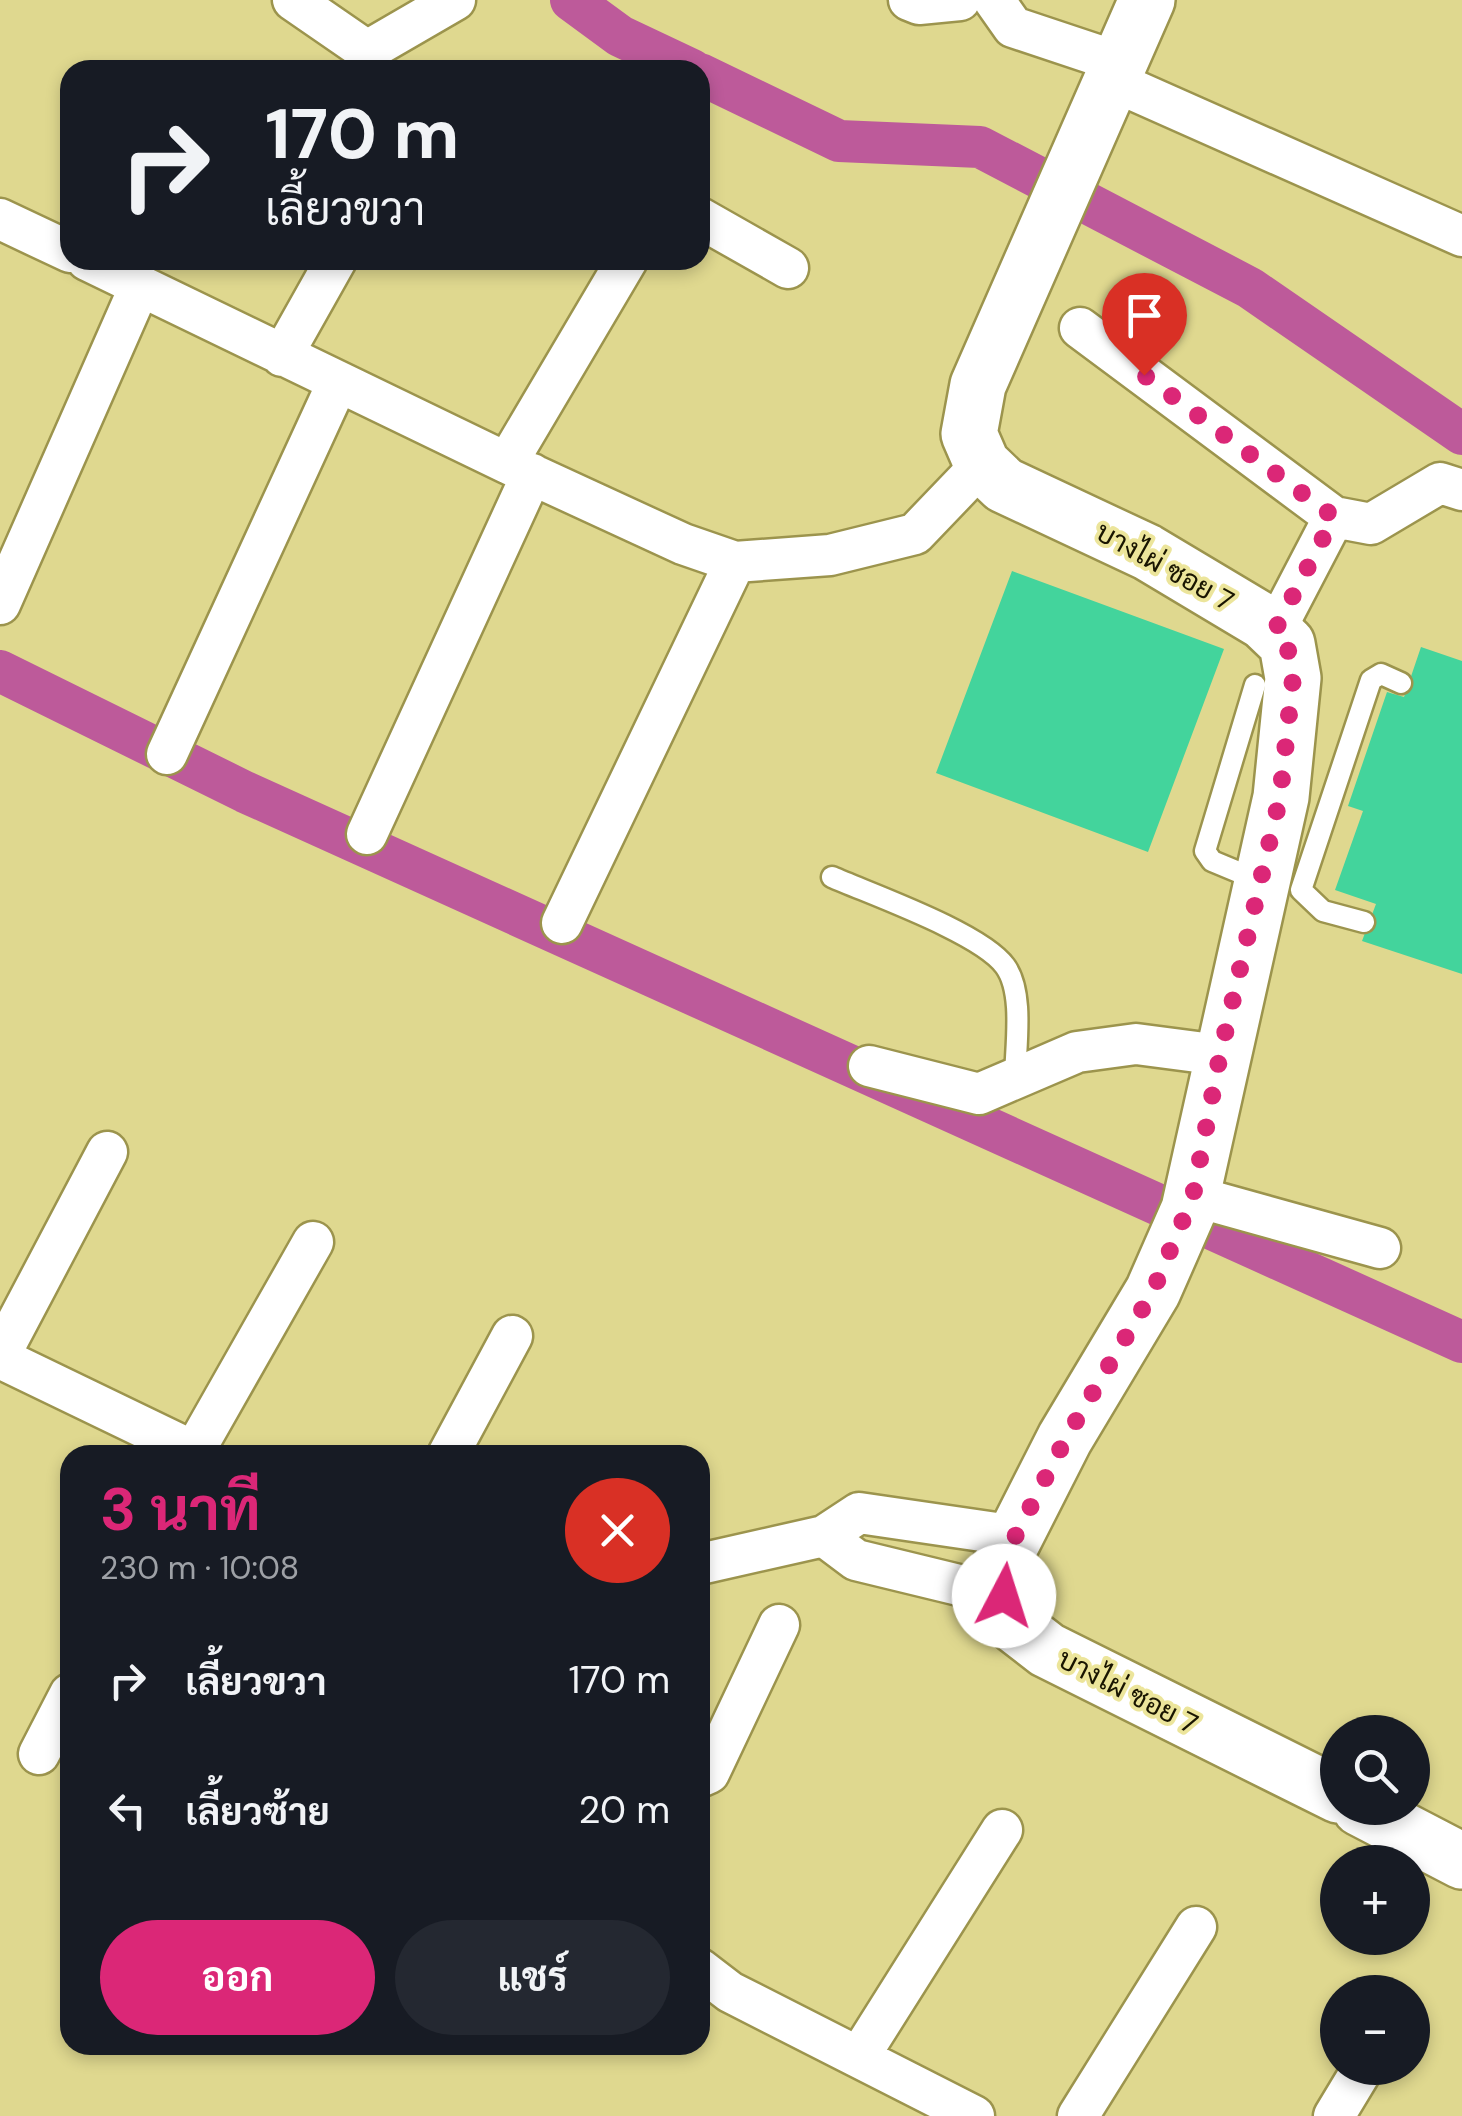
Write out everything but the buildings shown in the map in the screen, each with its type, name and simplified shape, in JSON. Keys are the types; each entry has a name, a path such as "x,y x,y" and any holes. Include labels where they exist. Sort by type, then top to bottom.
{"street":[{"path":"293,0 382,60 455,0"},
{"path":"909,0 955,1"},
{"path":"994,0 1014,27 1462,236"},
{"path":"109,270 337,384 683,544 736,562 830,555 915,534 982,464 969,434 978,385 1117,72 1136,4"},
{"path":"0,219 60,245"},
{"path":"710,224 788,268"},
{"path":"282,356 330,270"},
{"path":"367,834 520,469 621,270"},
{"path":"0,604 140,286"},
{"path":"1080,328 1334,517 1371,524 1440,483 1462,490"},
{"path":"167,754 337,384"},
{"name":"บางไผ่ ซอย 7","path":"982,464 1004,484 1147,552 1274,632"},
{"path":"824,1536 856,1560 1004,1596 999,1568 1066,1438 1153,1291 1186,1214 1220,1055 1281,885 1280,797 1293,678 1287,644 1274,632 1334,517"},
{"path":"562,923 736,562"},
{"path":"869,1066 980,1094 1077,1052 1122,1046 1220,1055"},
{"path":"107,1152 0,1356 178,1445"},
{"path":"1186,1214 1380,1248"},
{"path":"201,1445 313,1242"},
{"path":"453,1445 512,1336"},
{"path":"710,1562 824,1536 859,1513 1016,1536"},
{"name":"บางไผ่ ซอย 7","path":"1004,1596 1016,1626 1047,1650 1320,1787"},
{"path":"710,1771 779,1625"},
{"path":"39,1754 60,1713"},
{"path":"1393,1825 1462,1861"},
{"path":"860,2055 1002,1830"},
{"path":"1078,2116 1196,1928"},
{"path":"710,1977 730,1992 974,2116"},
{"path":"1334,2116 1353,2085"}],"lane":[{"path":"1281,885 1371,680 1381,674 1401,682"},
{"path":"1255,685 1206,851 1212,861 1281,885 1322,911 1364,922"},
{"path":"832,877 981,944 1006,967 1014,992 1015,1081"}],"waterway":[{"path":"571,0 620,36 671,60"},
{"path":"710,79 839,141 980,147 1250,288 1462,434"},
{"path":"0,671 245,792 1462,1342"}],"route":[{"path":"1004,1596 999,1568 1066,1438 1153,1291 1193,1196 1220,1055 1280,797 1293,678 1287,644 1274,632 1334,517 1144,375"}]}
